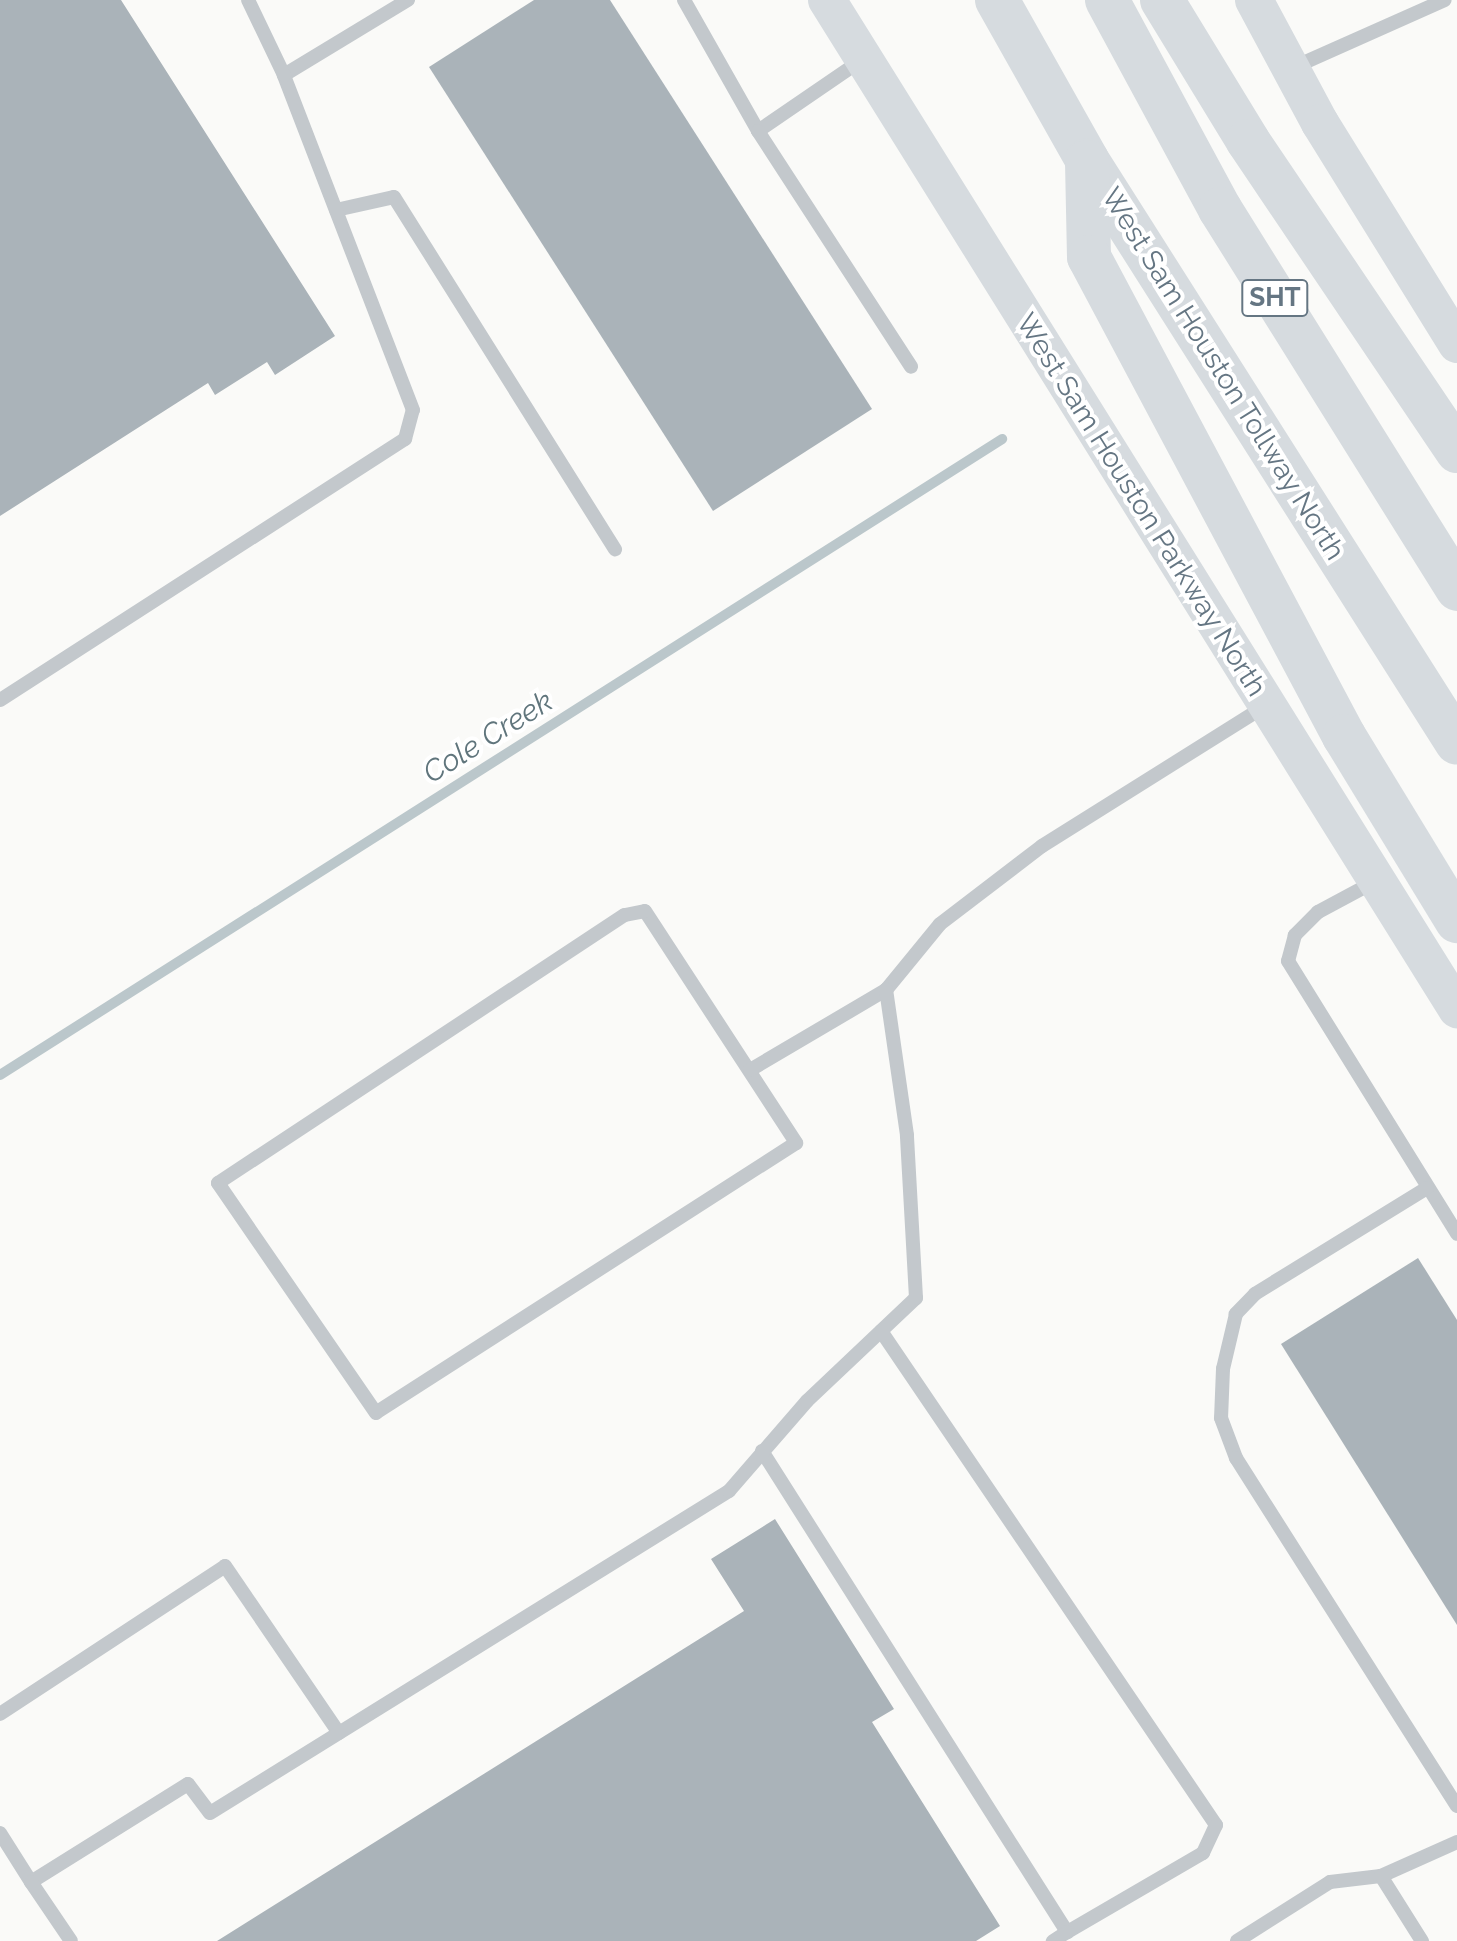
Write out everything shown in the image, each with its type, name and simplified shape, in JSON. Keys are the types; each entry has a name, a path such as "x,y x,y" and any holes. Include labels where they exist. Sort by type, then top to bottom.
{"highway":[{"name":"West Sam Houston Tollway North","path":"997,0 1087,160 1457,743"},
{"name":"SHT","path":"1107,0 1220,209 1457,589"},
{"path":"1162,0 1248,141 1457,451"},
{"path":"1087,160 1089,257 1344,736 1457,921"}],"main road":[{"name":"West Sam Houston Parkway North","path":"827,0 1457,1009"},
{"path":"1254,0 1291,68 1457,344"}],"lane":[{"path":"0,700 405,439 413,410 284,75 248,0"},
{"path":"284,75 408,0"},
{"path":"684,0 758,131 911,367"},
{"path":"1291,68 1445,0"},
{"path":"758,131 864,59"},
{"path":"336,210 394,197 615,549"},
{"path":"750,1070 886,990 940,924 1042,846 1266,705"},
{"path":"1375,881 1318,912 1295,935 1288,961 1457,1234"},
{"path":"645,911 750,1070 796,1143 376,1413 218,1183 625,915 645,911"},
{"path":"31,1882 188,1784 210,1813 729,1491 762,1451 916,1298 907,1135 886,990"},
{"path":"1427,1188 1255,1294 1236,1314 1223,1369 1221,1418 1236,1458 1457,1806"},
{"path":"881,1331 1216,1825 1203,1853 1053,1941"},
{"path":"762,1451 1067,1932"},
{"path":"0,1714 225,1566 339,1733"},
{"path":"0,1833 71,1941"},
{"path":"1237,1941 1330,1882 1381,1876 1457,1842"},
{"path":"1381,1876 1422,1941"}],"building":[{"path":"0,0 121,0 335,336 275,375 267,362 215,395 208,383 0,516"},
{"path":"534,0 610,0 872,409 713,511 429,67"},
{"path":"1418,1258 1457,1320 1457,1625 1281,1344"},
{"path":"775,1519 894,1709 872,1722 1000,1926 976,1941 217,1941 744,1611 711,1559"}],"waterway":[{"name":"Cole Creek","path":"0,1075 1002,439"}]}
